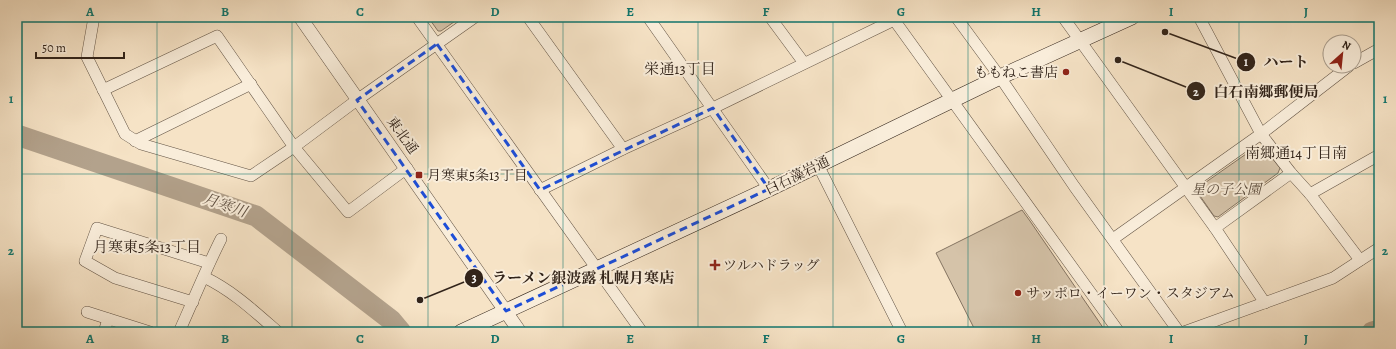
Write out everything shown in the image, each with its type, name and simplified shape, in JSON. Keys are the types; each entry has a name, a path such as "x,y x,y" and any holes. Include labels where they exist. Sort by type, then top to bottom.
{"main road":[{"name":"白石藻岩通","path":"461,332 769,189 1000,77 1132,17"}],"street":[{"path":"94,17 86,57 125,134 135,142 251,176 294,147 357,100 475,17"},
{"name":"東北通","path":"300,17 520,332"},
{"path":"417,17 642,332"},
{"path":"528,17 623,149"},
{"path":"648,17 769,189"},
{"path":"770,17 804,64"},
{"path":"956,17 1000,77 1074,186 1180,332"},
{"path":"1063,17 1214,228 1265,303"},
{"path":"1199,17 1261,134 1291,173 1310,194 1360,260"},
{"path":"540,190 623,149 804,64 893,18 955,100 1119,332"},
{"path":"103,90 217,36 294,147 348,212 406,168"},
{"path":"1362,59 1379,50"},
{"path":"1113,239 1261,134 1339,74"},
{"path":"135,142 251,84"},
{"path":"1310,194 1379,155"},
{"path":"818,165 902,332"},
{"path":"1214,228 1291,173"},
{"path":"193,302 115,278 85,261 97,228 209,263"},
{"path":"180,332 209,263 221,239"},
{"path":"1184,332 1333,278 1379,248"},
{"path":"204,277 222,285 236,295 278,332"},
{"path":"87,312 150,332"},
{"path":"104,332 108,319"}],"highlighted area":[{"path":"437,44 540,190 713,108 769,189 506,311 357,100"}],"green space":[{"path":"428,17 461,17 441,31 438,31"},
{"name":"星の子公園","path":"1256,147 1263,147 1280,168 1278,173 1218,217 1214,216 1198,193 1199,187"},
{"name":"サッポロ・イーワン・スタジアム","path":"1022,210 1106,332 976,332 936,253"}],"waterway":[{"name":"月寒川","path":"17,135 256,216 391,320 401,332"},
{"name":"月寒川","path":"1372,332 1379,330"}],"place":[{"name":"ハート","path":"1165,32"},
{"name":"白石南郷郵便局","path":"1118,60"},
{"name":"ももねこ書店","path":"1066,72"},
{"name":"月寒東5条13丁目","path":"419,175"},
{"name":"ツルハドラッグ","path":"715,265"},
{"name":"サッポロ・イーワン・スタジアム","path":"1018,293"},
{"name":"ラーメン銀波露 札幌月寒店","path":"420,300"}],"district":[{"name":"栄通13丁目","path":"680,69"},
{"name":"南郷通14丁目南","path":"1296,153"},
{"name":"月寒東5条13丁目","path":"147,247"}]}
